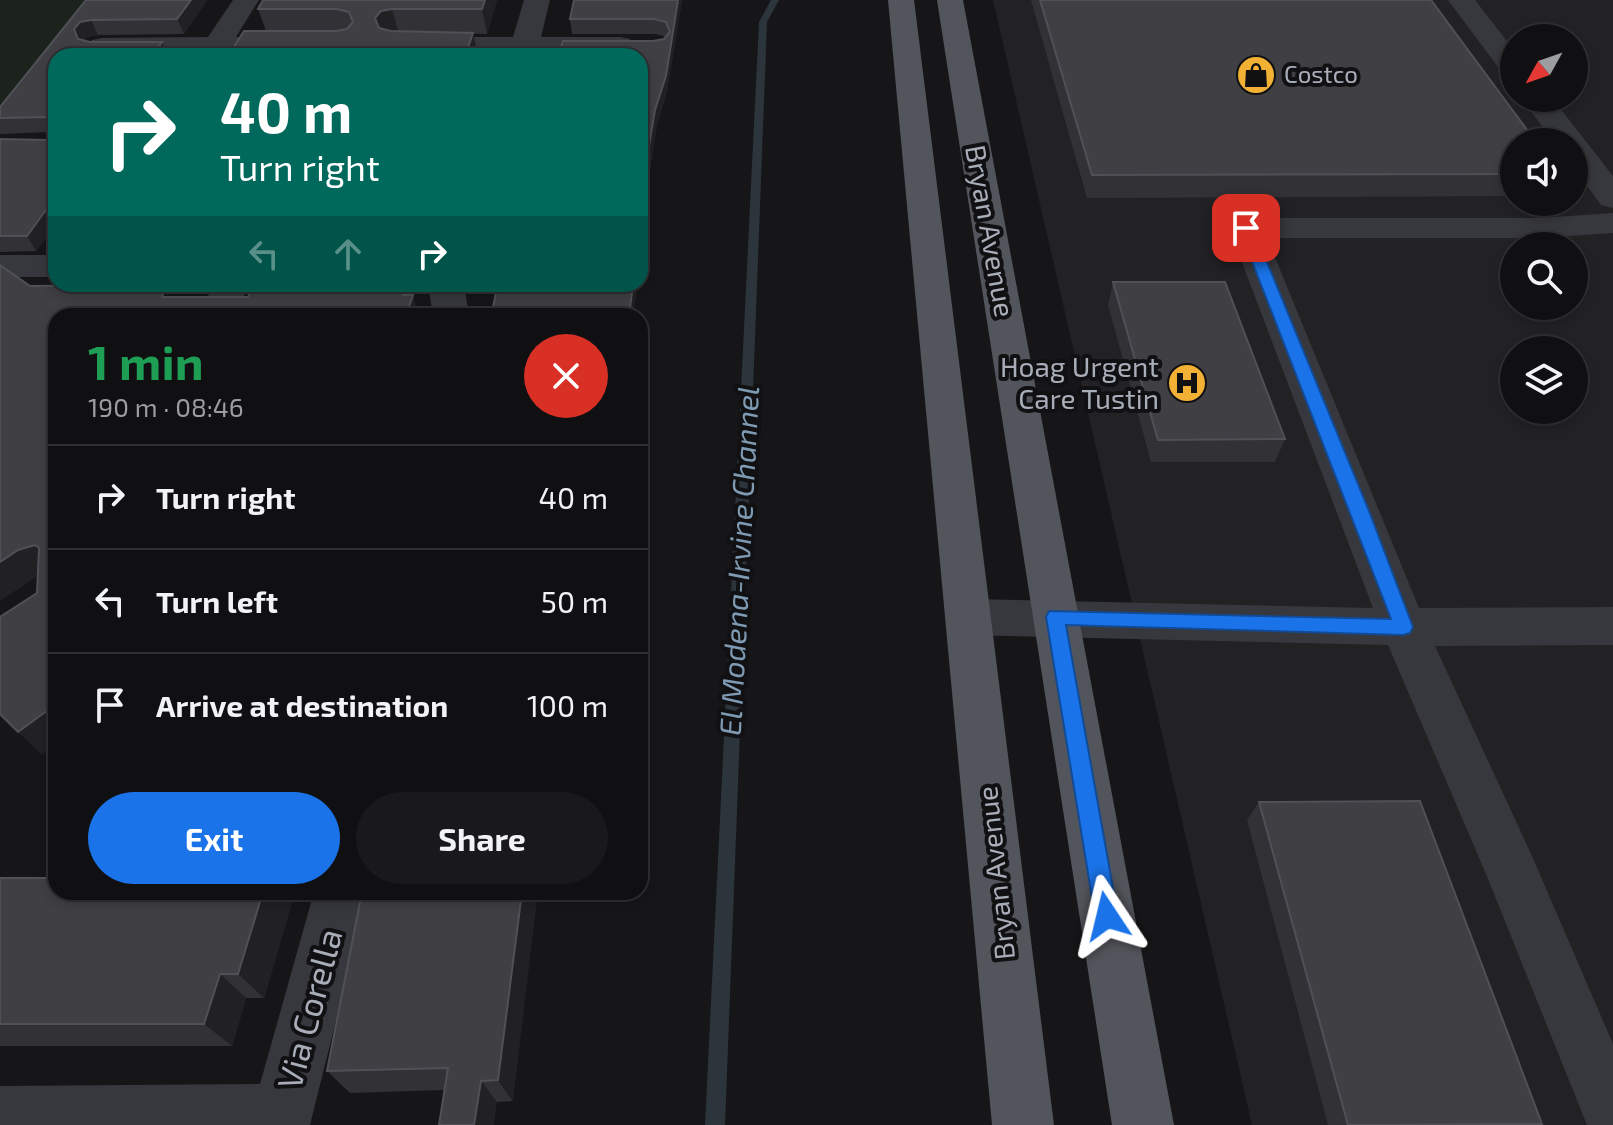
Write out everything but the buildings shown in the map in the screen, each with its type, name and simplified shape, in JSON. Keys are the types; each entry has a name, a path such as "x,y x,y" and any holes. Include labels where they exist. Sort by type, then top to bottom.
{"main road":[{"name":"Bryan Avenue","path":"901,0 1023,1125"},
{"name":"Bryan Avenue","path":"950,0 1143,1125"}],"street":[{"path":"215,48 246,0"},
{"path":"523,48 537,0"},
{"path":"1461,0 1500,51"},
{"path":"270,48 328,45"},
{"path":"399,45 473,48"},
{"path":"569,48 640,45"},
{"path":"98,46 144,48"},
{"path":"1547,112 1559,128"},
{"path":"1588,165 1613,198"},
{"path":"1613,223 1540,228 1246,228 1360,511 1403,627 1513,874 1613,1115"},
{"path":"0,266 48,266"},
{"path":"968,617 1403,627 1613,626"},
{"name":"Via Corella","path":"280,1120 339,900"},
{"path":"0,1116 280,1120"}],"shaded area":[{"path":"0,0 95,0 57,48 48,48 48,59 0,119"},
{"path":"993,0 1613,0 1613,1125 1252,1125"}],"waterway":[{"name":"El Modena-Irvine Channel","path":"715,1125 763,22 775,0"}],"place":[{"name":"Costco","path":"1256,75"},
{"name":"Hoag Urgent Care Tustin","path":"1187,383"}],"route":[{"path":"1107,916 1055,617 1403,627 1360,511 1246,228"}]}
